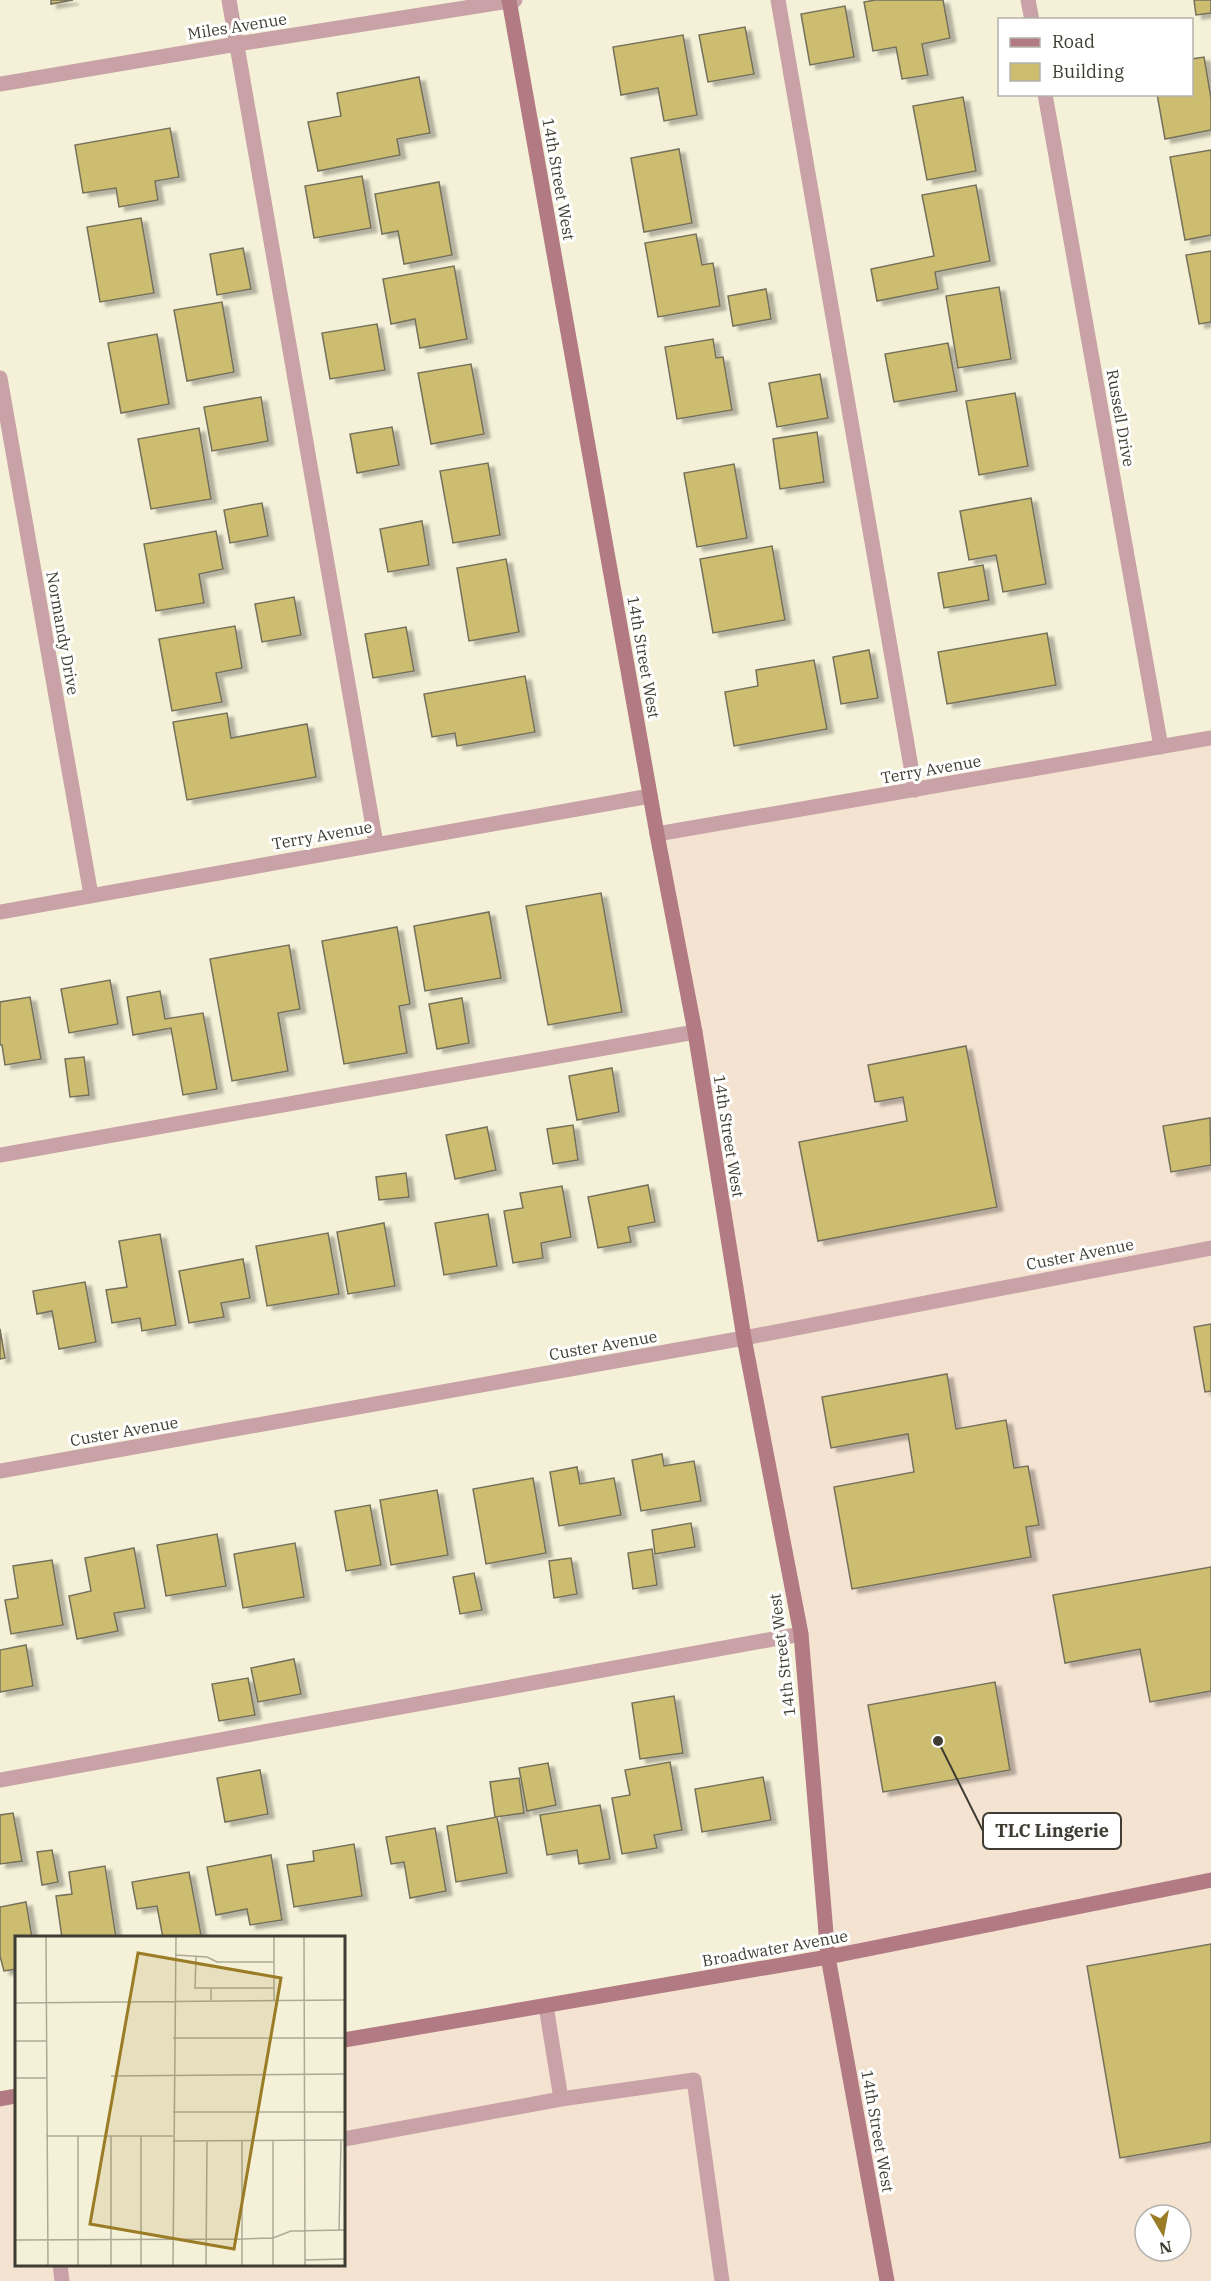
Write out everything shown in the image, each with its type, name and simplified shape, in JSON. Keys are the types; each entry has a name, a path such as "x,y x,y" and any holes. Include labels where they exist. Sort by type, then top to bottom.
{"street":[{"path":"229,0 376,844"},
{"name":"Miles Avenue","path":"0,84 511,0"},
{"name":"14th Street West","path":"511,0 650,796 695,1032 744,1338 801,1634 828,1957 887,2281"},
{"path":"778,0 915,790"},
{"path":"1028,0 1032,18"},
{"name":"Russell Drive","path":"1045,96 1161,747"},
{"name":"Normandy Drive","path":"0,378 91,895"},
{"name":"Terry Avenue","path":"657,834 1211,738"},
{"name":"Terry Avenue","path":"0,912 650,796"},
{"path":"0,1155 695,1032"},
{"name":"Custer Avenue","path":"0,1471 744,1338 1211,1248"},
{"path":"0,1780 801,1634"},
{"name":"Broadwater Avenue","path":"345,2040 828,1957 1211,1880"},
{"path":"546,2006 561,2099"},
{"path":"345,2139 561,2099 694,2080 722,2281"},
{"path":"0,2099 15,2096"},
{"path":"60,2266 63,2281"}],"shaded area":[{"path":"1211,738 1211,2281 0,2281 0,2099 15,2096 15,2266 345,2266 345,2040 828,1957 801,1634 657,834"}],"building":[{"path":"51,0 73,0 51,4"},
{"path":"943,0 950,38 922,44 928,75 902,79 896,47 873,51 864,2"},
{"path":"1194,0 1211,0 1211,13 1196,15"},
{"path":"845,6 854,57 810,65 801,14"},
{"path":"745,27 754,74 708,82 699,35"},
{"path":"683,35 697,115 664,121 658,88 621,95 613,47"},
{"path":"1204,57 1211,98 1211,130 1165,139 1157,96 1193,96 1193,59"},
{"path":"419,77 430,133 397,139 400,155 318,171 308,122 341,116 337,93"},
{"path":"963,97 976,171 927,180 913,106"},
{"path":"170,128 179,177 155,181 158,200 119,207 116,188 83,193 75,145"},
{"path":"679,149 692,223 644,232 631,158"},
{"path":"1211,150 1211,235 1185,240 1170,157"},
{"path":"362,176 371,228 314,238 305,186"},
{"path":"439,182 452,255 404,264 398,231 382,234 375,194"},
{"path":"976,185 990,261 935,272 938,289 877,301 871,269 934,256 922,195"},
{"path":"141,218 154,293 100,302 87,227"},
{"path":"696,234 702,265 713,263 720,306 658,317 645,243"},
{"path":"243,248 251,289 217,295 210,254"},
{"path":"1211,251 1211,322 1199,324 1186,255"},
{"path":"454,266 467,339 420,348 415,319 391,324 383,279"},
{"path":"999,287 1011,359 958,368 946,296"},
{"path":"766,289 771,319 733,326 728,296"},
{"path":"222,302 234,372 187,381 174,310"},
{"path":"377,324 385,370 330,379 322,333"},
{"path":"157,334 169,404 121,413 108,343"},
{"path":"713,339 716,358 723,357 732,410 677,419 665,347"},
{"path":"948,343 957,391 894,402 885,354"},
{"path":"471,364 484,434 431,444 418,373"},
{"path":"820,374 828,418 777,427 769,383"},
{"path":"1015,393 1028,466 979,475 966,401"},
{"path":"261,397 268,441 212,451 204,407"},
{"path":"392,427 399,465 357,473 350,434"},
{"path":"199,428 211,499 151,509 138,439"},
{"path":"817,432 824,482 780,489 773,439"},
{"path":"488,463 500,535 453,543 440,471"},
{"path":"734,464 747,538 697,547 684,473"},
{"path":"1031,498 1046,584 1003,592 996,555 969,560 960,511"},
{"path":"262,503 268,536 230,543 224,510"},
{"path":"422,521 429,565 388,572 380,529"},
{"path":"216,531 223,569 199,574 204,603 156,611 144,544"},
{"path":"772,546 785,620 713,633 700,559"},
{"path":"506,559 519,632 469,641 457,568"},
{"path":"983,565 989,600 944,608 938,573"},
{"path":"294,597 301,635 262,642 255,604"},
{"path":"235,626 242,668 216,673 222,702 172,711 159,639"},
{"path":"406,627 414,671 373,678 365,634"},
{"path":"1047,633 1056,685 947,704 938,652"},
{"path":"869,650 878,698 841,704 833,657"},
{"path":"814,660 827,729 734,746 725,692 758,686 756,670"},
{"path":"525,676 535,732 457,746 455,733 432,737 424,694"},
{"path":"227,713 231,738 307,724 316,777 187,800 173,722"},
{"path":"601,893 622,1012 548,1025 526,906"},
{"path":"489,912 501,978 425,991 414,926"},
{"path":"397,927 410,1004 399,1006 407,1053 344,1064 322,941"},
{"path":"289,945 300,1009 278,1013 288,1071 232,1081 210,959"},
{"path":"110,980 118,1024 69,1033 61,989"},
{"path":"160,991 165,1019 203,1013 217,1089 183,1095 171,1028 133,1035 127,997"},
{"path":"30,997 41,1059 5,1065 2,1045 0,1045 0,1002"},
{"path":"462,998 469,1043 437,1049 429,1004"},
{"path":"966,1046 997,1207 818,1241 799,1142 907,1121 903,1097 875,1102 868,1065"},
{"path":"84,1057 89,1095 70,1097 65,1059"},
{"path":"612,1068 619,1112 577,1120 569,1076"},
{"path":"1210,1118 1211,1165 1171,1172 1163,1126"},
{"path":"573,1125 578,1160 553,1164 547,1129"},
{"path":"487,1127 496,1170 455,1179 446,1135"},
{"path":"406,1173 409,1197 379,1200 376,1177"},
{"path":"648,1185 655,1222 628,1227 631,1242 598,1248 588,1197"},
{"path":"562,1186 571,1237 541,1243 543,1258 513,1263 504,1211 523,1208 520,1193"},
{"path":"488,1214 497,1266 444,1275 435,1223"},
{"path":"384,1223 395,1286 348,1294 337,1232"},
{"path":"328,1233 339,1294 267,1306 256,1246"},
{"path":"160,1234 176,1325 142,1331 140,1318 112,1323 106,1290 127,1287 119,1241"},
{"path":"243,1259 250,1298 221,1303 224,1317 189,1323 179,1271"},
{"path":"85,1282 96,1342 59,1349 52,1311 37,1314 33,1291"},
{"path":"1211,1324 1211,1391 1205,1392 1194,1327"},
{"path":"0,1329 5,1358 0,1359"},
{"path":"947,1374 956,1429 1006,1420 1014,1468 1028,1466 1039,1525 1026,1527 1031,1557 852,1589 834,1487 914,1472 908,1434 831,1448 822,1397"},
{"path":"662,1454 664,1466 694,1461 701,1501 641,1511 632,1460"},
{"path":"577,1467 580,1484 614,1478 621,1515 559,1526 550,1472"},
{"path":"533,1478 546,1553 486,1564 473,1489"},
{"path":"437,1490 448,1555 391,1565 380,1500"},
{"path":"370,1505 381,1565 346,1571 335,1511"},
{"path":"691,1523 695,1547 655,1554 652,1530"},
{"path":"217,1534 226,1586 166,1596 157,1545"},
{"path":"295,1543 304,1597 243,1608 234,1554"},
{"path":"134,1548 145,1608 114,1613 118,1631 77,1639 69,1596 91,1591 85,1558"},
{"path":"652,1549 657,1585 633,1589 628,1553"},
{"path":"571,1558 577,1594 554,1598 549,1561"},
{"path":"52,1560 63,1625 11,1634 5,1600 18,1598 13,1566"},
{"path":"1211,1567 1211,1691 1150,1702 1140,1649 1065,1663 1053,1595"},
{"path":"474,1573 482,1610 460,1614 453,1577"},
{"path":"26,1645 33,1686 0,1692 0,1650"},
{"path":"294,1659 301,1694 258,1702 251,1668"},
{"path":"248,1678 255,1715 219,1721 212,1684"},
{"path":"995,1682 1010,1770 883,1792 868,1705"},
{"path":"674,1696 683,1753 640,1759 632,1703"},
{"path":"670,1762 682,1830 654,1835 657,1848 622,1854 612,1798 630,1795 625,1770"},
{"path":"548,1763 556,1805 527,1811 519,1768"},
{"path":"260,1770 268,1814 225,1822 217,1778"},
{"path":"763,1777 771,1820 702,1832 695,1789"},
{"path":"519,1778 524,1813 495,1817 490,1782"},
{"path":"600,1805 610,1859 579,1864 577,1850 547,1855 540,1815"},
{"path":"13,1813 22,1861 0,1864 0,1815"},
{"path":"497,1817 507,1873 456,1882 447,1826"},
{"path":"435,1828 446,1891 410,1898 404,1862 391,1864 386,1837"},
{"path":"354,1844 362,1896 294,1907 287,1865 314,1861 313,1851"},
{"path":"52,1850 58,1882 42,1885 37,1852"},
{"path":"271,1855 282,1920 250,1925 247,1909 216,1915 207,1867"},
{"path":"105,1866 116,1936 62,1936 56,1896 72,1894 69,1872"},
{"path":"189,1872 201,1935 163,1936 157,1906 137,1909 132,1882"},
{"path":"26,1902 32,1936 15,1936 15,1969 4,1971 0,1956 0,1907"},
{"path":"1211,1944 1211,2142 1120,2158 1087,1966"}],"place":[{"name":"TLC Lingerie","path":"938,1741"}]}
